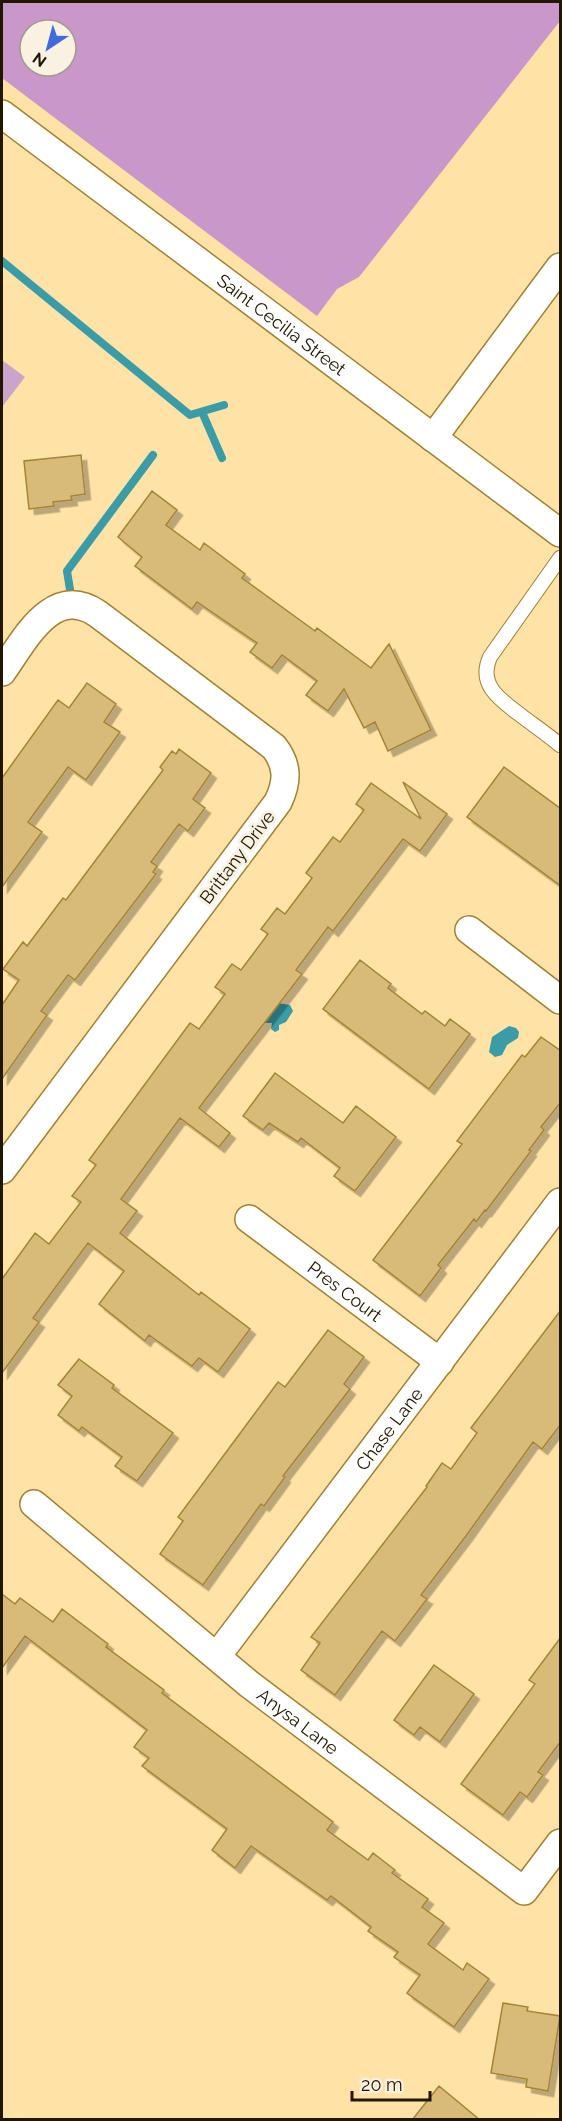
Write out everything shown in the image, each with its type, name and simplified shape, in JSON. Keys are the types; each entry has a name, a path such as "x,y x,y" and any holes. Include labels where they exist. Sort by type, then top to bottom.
{"street":[{"name":"Saint Cecilia Street","path":"2,114 561,533"},
{"path":"433,438 561,267"},
{"name":"Brittany Drive","path":"2,672 43,617 58,607 72,604 90,608 268,742 280,755 286,772 286,782 279,802 2,1170"},
{"path":"469,930 561,1000"},
{"name":"Chase Lane","path":"217,1656 561,1202"},
{"name":"Pres Court","path":"249,1219 440,1362"},
{"name":"Anysa Lane","path":"34,1504 249,1684 525,1891 561,1843"}],"lane":[{"path":"561,558 490,657 486,667 486,677 496,695 561,745"}],"shaded area":[{"path":"2,2 560,2 560,21 359,277 337,289 317,316 2,78"},
{"path":"2,360 25,377 2,407"}],"water":[{"path":"278,1003 290,1005 293,1011 286,1022 279,1025 279,1030 275,1032 271,1029 272,1023 262,1023"},
{"path":"509,1026 516,1028 519,1032 518,1038 507,1045 502,1055 495,1057 489,1052 492,1037"}],"building":[{"path":"81,455 85,494 71,496 72,500 53,502 54,506 29,509 24,461"},
{"path":"152,491 177,510 166,525 200,550 204,543 245,574 242,578 315,631 317,628 371,668 389,644 431,730 388,751 375,722 364,728 344,689 328,711 306,695 317,681 282,655 272,668 250,652 257,643 197,602 192,609 135,566 142,557 118,537"},
{"path":"87,683 116,704 104,722 120,732 86,780 68,767 28,822 42,832 2,887 2,778 58,700 69,708"},
{"path":"179,749 211,773 193,799 205,808 188,831 179,824 151,862 157,866 153,872 156,874 75,980 68,975 41,1011 47,1015 2,1079 2,1005 19,980 3,969 23,942 27,946 63,898 66,900 163,770 160,767 172,751 176,754"},
{"path":"504,767 561,809 561,886 467,817"},
{"path":"403,782 447,814 420,851 403,839 333,931 328,927 296,970 302,974 199,1108 230,1133 219,1147 180,1118 121,1199 137,1211 120,1233 199,1295 201,1292 250,1329 218,1372 199,1358 192,1366 149,1335 145,1341 99,1304 124,1271 88,1243 33,1318 39,1322 2,1373 2,1279 35,1233 49,1244 81,1202 72,1196 96,1165 89,1160 190,1023 199,1029 225,994 215,987 232,964 241,970 268,934 261,929 277,908 285,914 312,878 306,873 333,837 340,842 364,810 356,804 371,783 421,819"},
{"path":"360,960 391,984 388,988 422,1014 425,1011 445,1026 450,1019 470,1034 429,1089 323,1009"},
{"path":"541,1037 561,1051 561,1102 541,1127 544,1130 529,1150 531,1151 486,1211 476,1222 474,1219 438,1265 441,1268 420,1296 373,1260 462,1144 457,1141 522,1055 525,1057"},
{"path":"275,1073 343,1123 356,1106 396,1137 355,1191 334,1176 340,1168 301,1138 298,1142 269,1123 263,1130 243,1116"},
{"path":"561,1310 561,1424 542,1449 533,1442 421,1595 427,1599 395,1641 382,1631 335,1695 301,1670 320,1643 311,1637 427,1487 442,1463 451,1469 477,1433 471,1428"},
{"path":"328,1330 364,1357 344,1384 350,1389 283,1476 285,1477 264,1506 261,1504 203,1585 160,1554 183,1521 178,1517 278,1382 285,1387"},
{"path":"79,1359 114,1385 112,1388 173,1433 137,1481 115,1466 122,1457 82,1427 79,1431 58,1415 72,1396 58,1385"},
{"path":"2,1594 15,1604 20,1598 53,1622 62,1609 108,1644 106,1647 164,1690 162,1693 333,1822 327,1830 368,1860 373,1853 395,1870 392,1873 428,1899 422,1907 444,1923 428,1944 463,1970 467,1963 489,1979 454,2027 407,1993 420,1975 394,1957 398,1952 368,1931 371,1927 331,1896 327,1900 251,1846 235,1868 212,1850 227,1829 142,1766 149,1758 134,1747 147,1730 25,1636 2,1668"},
{"path":"561,1637 561,1741 538,1772 543,1775 527,1797 520,1792 503,1815 461,1784 535,1684 529,1680"},
{"path":"434,1665 474,1694 440,1742 420,1727 414,1735 394,1720"},
{"path":"503,2003 528,2007 527,2011 560,2016 548,2091 526,2087 527,2079 491,2073"},
{"path":"439,2086 480,2120 412,2120"}],"waterway":[{"path":"2,261 190,415 224,405"},
{"path":"202,412 222,458"},
{"path":"72,602 67,571 153,455"}]}
